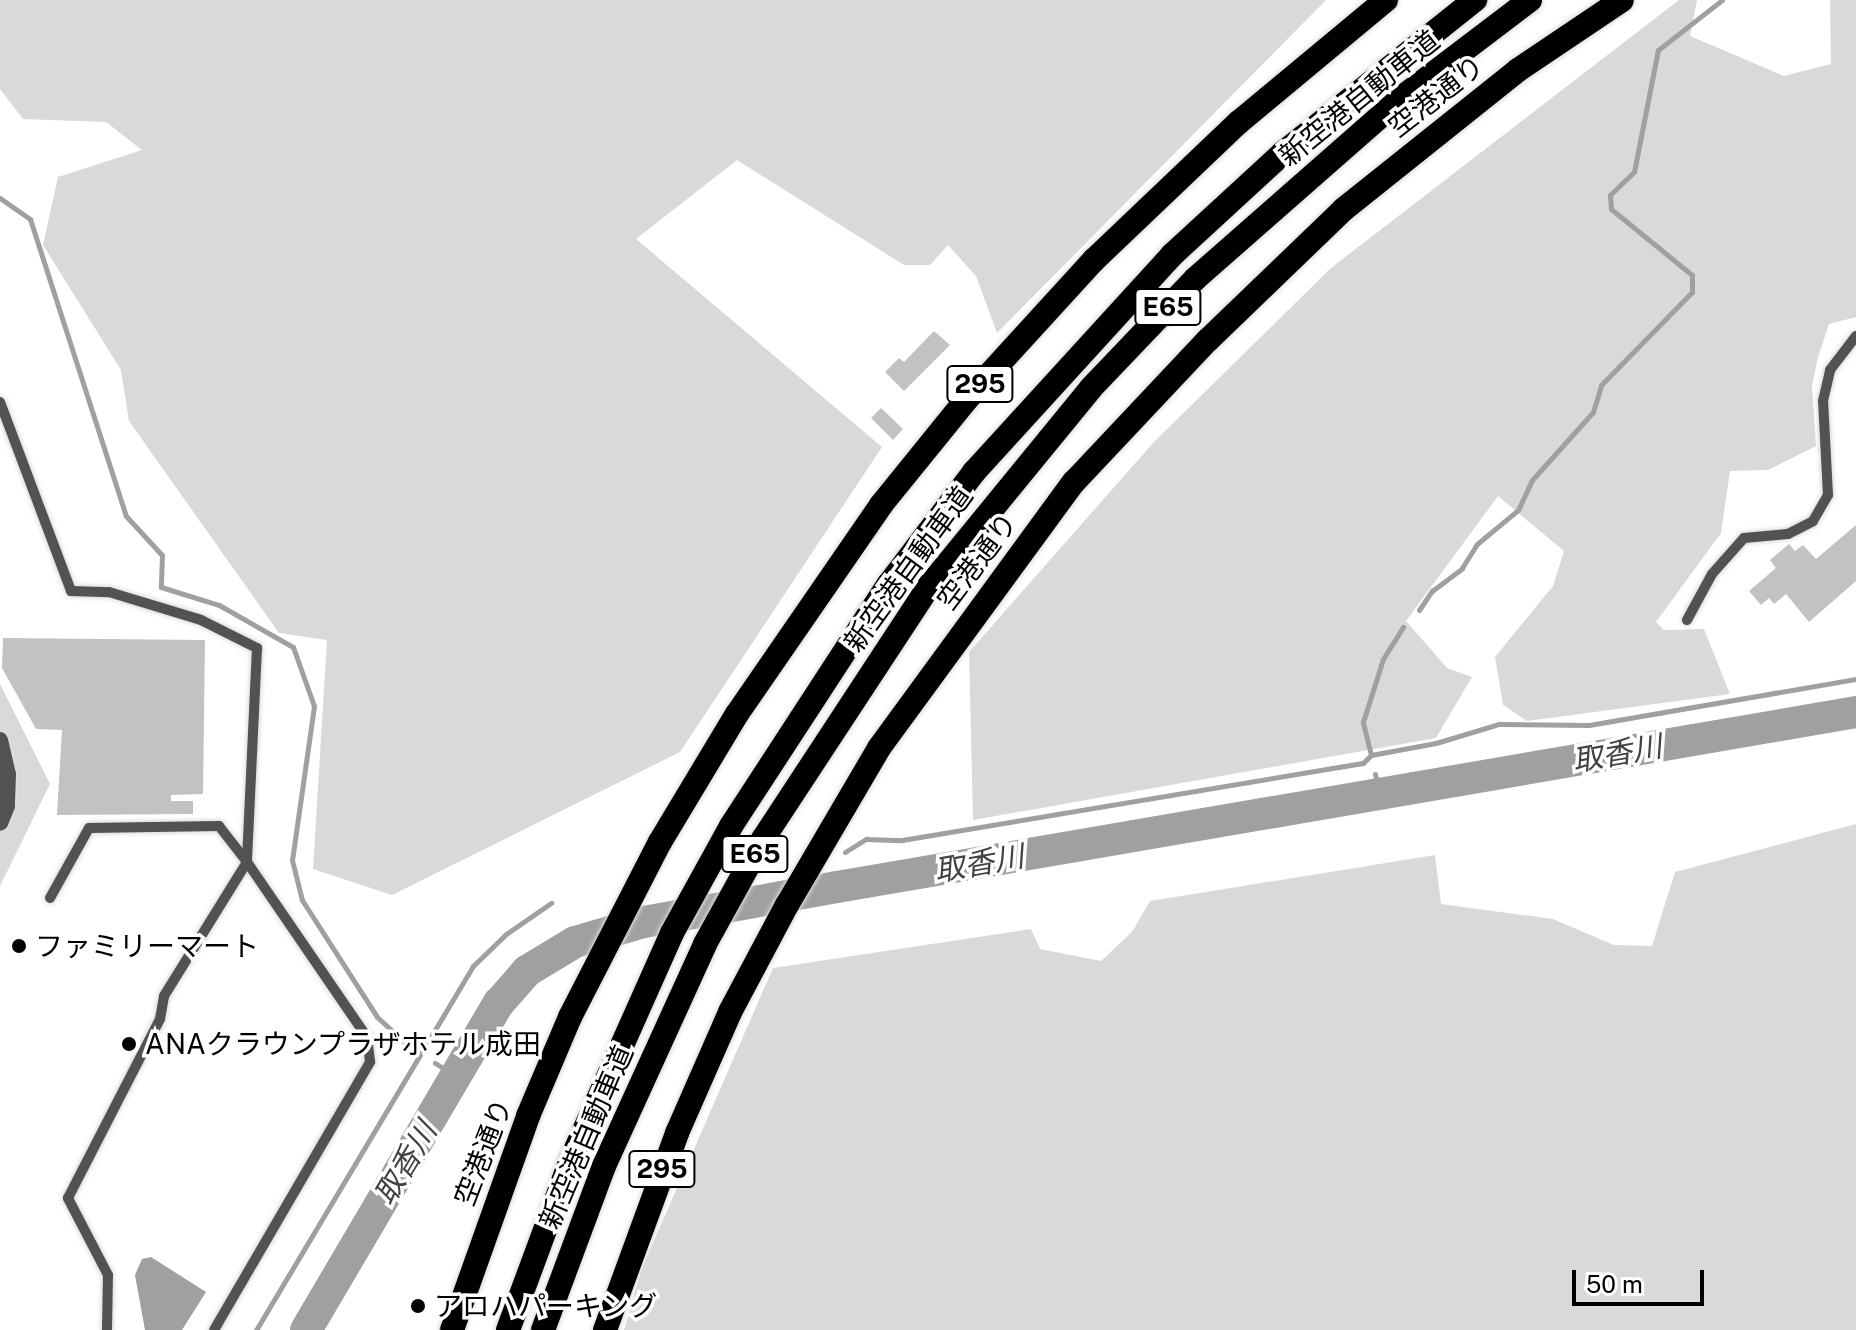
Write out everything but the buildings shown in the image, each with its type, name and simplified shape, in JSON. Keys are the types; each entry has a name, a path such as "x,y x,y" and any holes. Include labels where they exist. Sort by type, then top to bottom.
{"highway":[{"name":"空港通り","path":"452,1330 528,1116 570,1017 660,842 806,612 881,505 966,400 1149,207 1239,122 1386,0"},
{"name":"新空港自動車道","path":"508,1330 533,1256 614,1058 672,933 815,691 974,472 1161,266 1283,153 1475,0"},
{"name":"新空港自動車道","path":"543,1330 587,1208 658,1043 763,839 868,673 1001,493 1195,279 1401,98 1530,0"},
{"name":"空港通り","path":"605,1330 671,1146 730,1012 879,748 1074,482 1208,340 1344,209 1428,139 1622,0"}],"street":[{"path":"0,740 8,774 7,806 0,823"}],"lane":[{"path":"1687,620 1712,574 1744,538 1788,534 1813,521 1828,495 1823,401 1830,370 1856,336"},
{"path":"0,402 71,591 109,592 201,620 257,648 247,862 164,996 160,1019 68,1198 108,1275 107,1330"},
{"path":"50,898 89,828 219,826 367,1037 370,1062 214,1330"}],"shaded area":[{"path":"0,0 1326,0 997,333 976,276 948,245 930,265 904,265 737,160 636,239 882,447 680,752 392,895 313,869 327,640 279,633 129,421 121,370 43,245 58,177 142,150 106,122 23,119 0,89"},
{"path":"1679,0 1697,0 1690,36 1784,76 1831,64 1830,0 1856,0 1856,317 1829,324 1818,357 1812,386 1816,446 1768,470 1730,471 1721,533 1656,622 1664,630 1704,629 1730,694 1527,721 1503,705 1495,657 1553,586 1564,551 1498,496 1406,621 1447,668 1472,677 1436,738 973,820 969,652 1153,443 1331,268"},
{"path":"0,684 50,784 0,886"},
{"path":"1856,824 1856,1330 624,1330 642,1268 773,968 1031,929 1040,949 1101,961 1132,932 1150,901 1435,855 1441,904 1553,919 1614,945 1652,946 1675,872"},
{"path":"151,1257 206,1292 182,1330 145,1330 135,1275 142,1259"}],"waterway":[{"path":"1419,610 1432,591 1462,568 1477,544 1518,510 1532,480 1593,412 1601,385 1692,292 1692,275 1611,209 1610,195 1634,172 1658,50 1722,0"},
{"path":"0,198 30,219 126,516 162,555 161,587 219,605 293,647 314,706 292,860 302,900 377,1017 412,1049"},
{"path":"1371,755 1363,722 1383,659 1403,627"},
{"path":"845,852 866,839 902,840 1363,763 1371,755 1436,743 1499,724 1589,725 1856,679"},
{"name":"取香川","path":"306,1330 499,1003 527,971 575,942 644,922 837,887 1856,712"},
{"path":"1375,774 1379,792"},
{"path":"256,1330 473,966 506,934 551,903"},
{"path":"435,1063 459,1078"}],"place":[{"name":"ファミリーマート","path":"19,946"},
{"name":"ANAクラウンプラザホテル成田","path":"129,1044"},
{"name":"アロハパーキング","path":"418,1306"}]}
